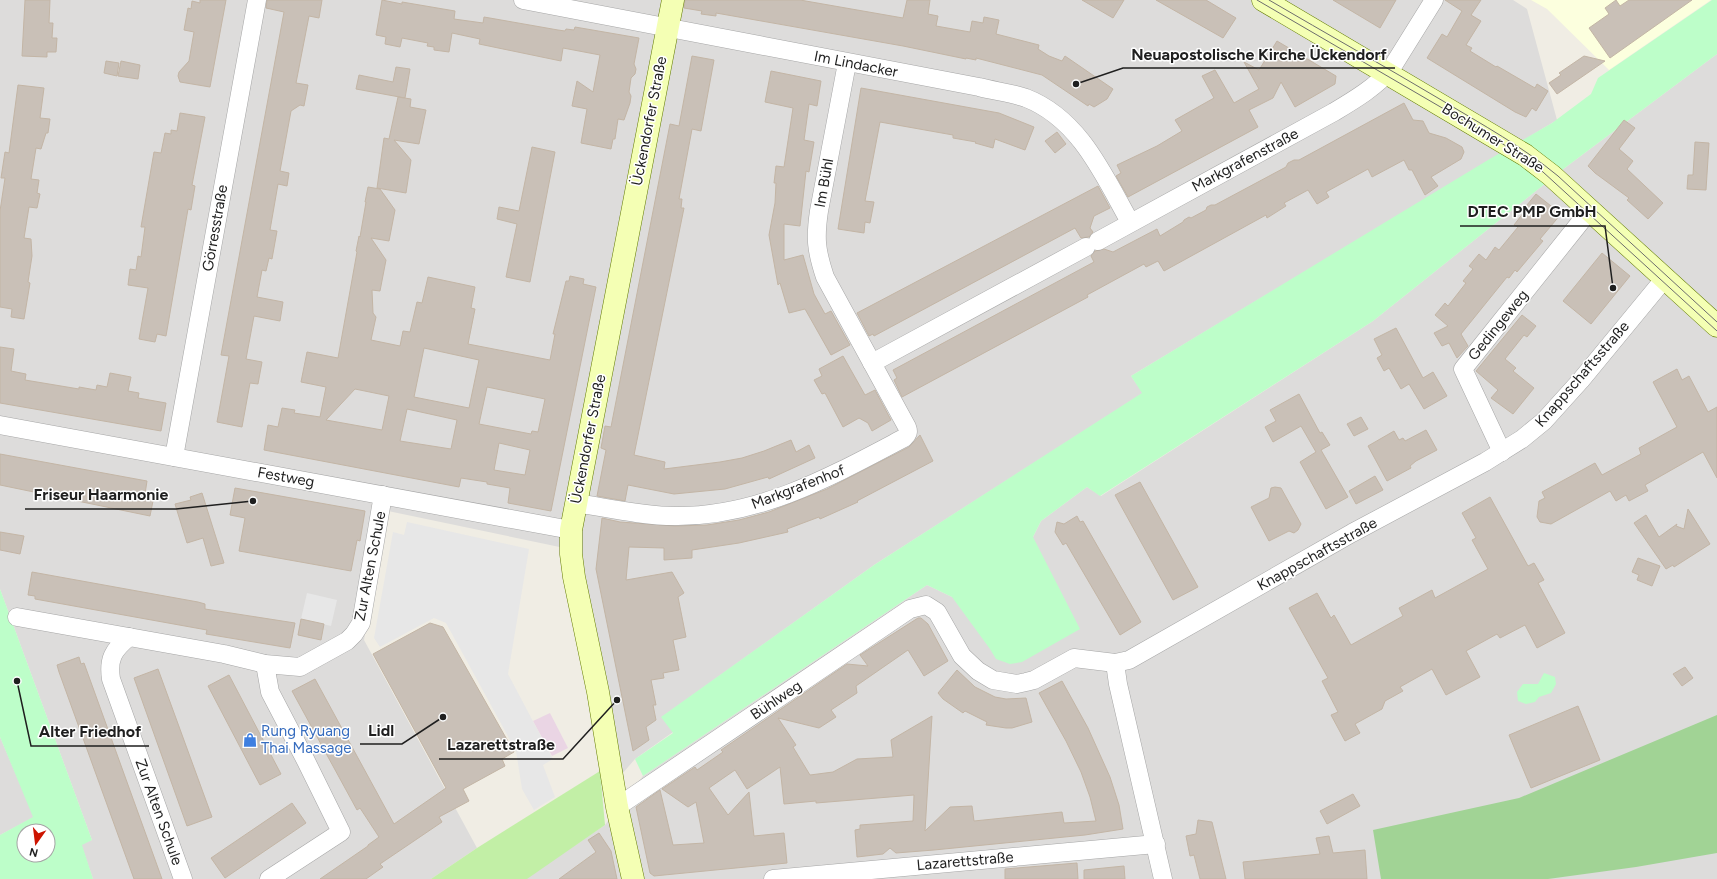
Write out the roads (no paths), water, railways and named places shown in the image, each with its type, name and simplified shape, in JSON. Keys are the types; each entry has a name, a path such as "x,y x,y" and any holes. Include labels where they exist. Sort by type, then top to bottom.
{"main road":[{"name":"Ückendorfer Straße","path":"633,879 617,807 598,692 574,577 571,554 571,530 672,0"},
{"name":"Bochumer Straße","path":"1263,0 1525,155 1542,167 1717,326"}],"street":[{"name":"Görresstraße","path":"174,457 257,0"},
{"name":"Im Lindacker","path":"523,0 668,27 1028,99 1043,106 1068,126 1095,159 1130,222"},
{"name":"Markgrafenstraße","path":"872,363 1334,112 1355,99 1388,73 1434,0"},
{"name":"Im Bühl","path":"838,301 825,277 820,263 816,245 816,233 846,62"},
{"name":"Gedingeweg","path":"1502,452 1463,368 1590,210"},
{"name":"Knappschaftsstraße","path":"1115,663 1130,660 1352,533 1522,440 1544,421 1581,380 1665,278"},
{"name":"Markgrafenhof","path":"576,503 667,516 706,514 733,510 768,502 835,475 904,438 908,431 838,301"},
{"name":"Festweg","path":"0,425 571,530"},
{"name":"Zur Alten Schule","path":"17,616 224,654 265,664 300,667 347,641 354,634 361,623 383,495"},
{"name":"Bühlweg","path":"617,807 910,609 926,605 937,612 962,656 978,671 993,680 1017,684 1034,680 1074,658 1115,663"},
{"name":"Zur Alten Schule","path":"129,637 119,645 112,655 109,667 111,679 183,879"},
{"path":"1115,663 1163,879"},
{"path":"265,664 270,692 341,832 269,879"},
{"name":"Lazarettstraße","path":"773,879 1156,844"}],"tram line":[{"path":"1257,0 1492,137 1523,157 1543,172 1717,331"},
{"path":"1269,0 1443,101 1545,165 1717,322"}],"place":[{"name":"Neuapostolische Kirche Ückendorf","path":"1076,84"},
{"name":"DTEC PMP GmbH","path":"1613,288"},
{"name":"Friseur Haarmonie","path":"253,501"},
{"name":"Alter Friedhof","path":"17,681"},
{"name":"Lazarettstraße","path":"617,700"},
{"name":"Lidl","path":"443,717"},
{"name":"Rung Ryuang Thai Massage","path":"250,740"}]}
